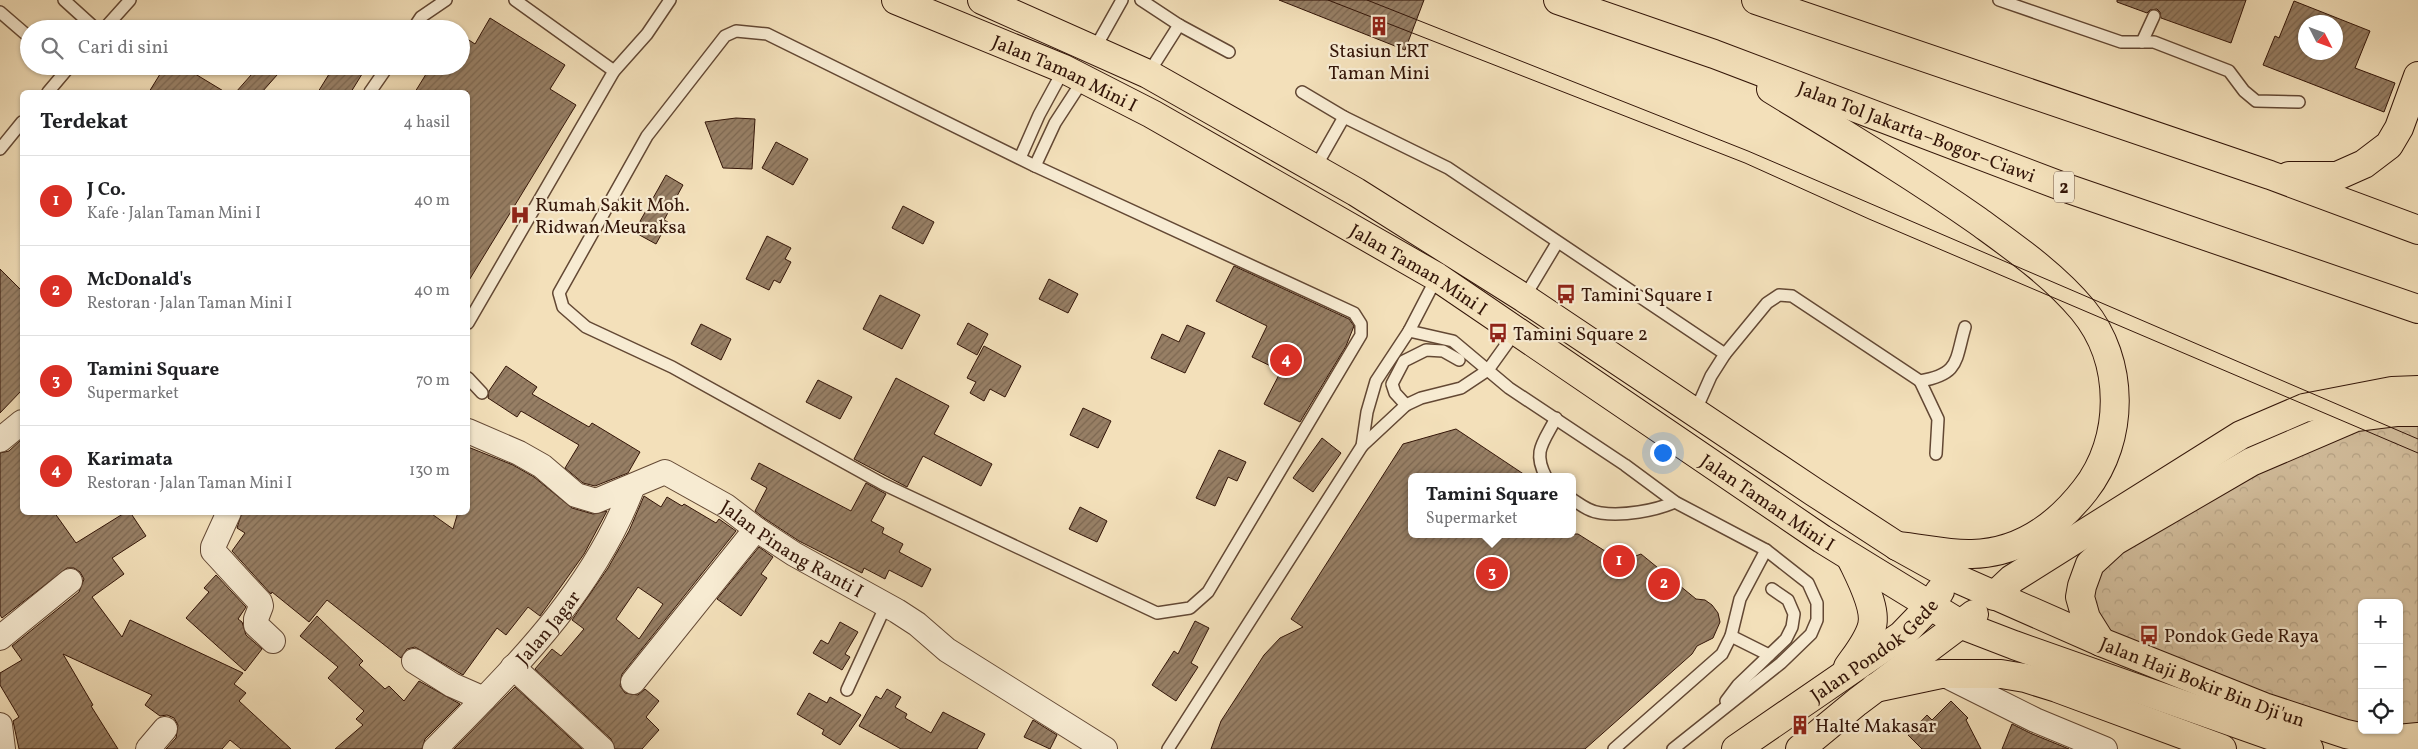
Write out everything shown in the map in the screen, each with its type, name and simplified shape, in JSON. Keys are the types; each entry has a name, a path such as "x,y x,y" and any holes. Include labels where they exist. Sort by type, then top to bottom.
{"main road":[{"name":"Jalan Taman Mini I","path":"896,0 1074,75 1152,114 1437,277 1851,558 1962,625"},
{"name":"Jalan Taman Mini I","path":"982,0 1148,74 1356,192 1524,298 1898,546 1951,576 1994,596"},
{"name":"Jalan Tol Jakarta–Bogor–Ciawi","path":"1558,0 1714,54 2069,189 2418,309"},
{"path":"1756,0 2270,175 2418,230"},
{"path":"1714,54 1919,180 2031,259 2084,311 2105,347 2113,380 2114,399 2114,423 2110,445 2091,483 2058,522 2039,535 2008,548 1972,554 1898,546"},
{"path":"2270,175 2337,176 2364,164 2389,145 2399,128 2418,76"},
{"name":"Jalan Pondok Gede","path":"1800,749 1875,688 1962,625 2012,579 2241,435 2304,408 2392,391 2418,390"},
{"path":"2101,642 2084,613 2080,597 2090,564 2114,541 2251,462 2356,417 2396,412 2418,412"},
{"path":"1845,672 1864,644 1873,624 1866,589 1851,558"},
{"name":"Jalan Pondok Gede","path":"1736,749 1845,672 1902,635 1930,607 1951,576"},
{"name":"Jalan Haji Bokir Bin Dji'un","path":"1994,596 2101,642 2264,707 2346,734 2377,741 2418,737"},
{"name":"Jalan Haji Bokir Bin Dji'un","path":"1962,625 2014,646 2309,749"},
{"path":"1875,688 1942,674 2002,674 2025,678 2058,688 2222,749"}],"street":[{"path":"0,440 20,424"},
{"name":"Jalan Pinang Ranti I","path":"470,432 519,453 542,466 576,495 596,501 633,486 651,476 665,472 726,506 756,530 794,554 886,604 917,624 947,650 1101,748"},
{"name":"Jalan Jagar","path":"435,749 556,621 600,558 622,516 633,486"},
{"path":"229,515 213,547 213,552 260,602 261,606 255,623 273,641"},
{"path":"633,682 756,530"},
{"path":"0,638 70,581"},
{"path":"414,661 452,685 484,699"},
{"path":"514,667 602,749"},
{"path":"1942,674 2035,720 2098,748"},
{"path":"0,725 3,749"},
{"path":"148,749 165,729"}],"lane":[{"path":"64,0 86,20"},
{"path":"112,20 130,0"},
{"path":"419,20 446,0"},
{"path":"515,0 614,71"},
{"path":"470,320 614,71 647,34 670,0"},
{"path":"1094,50 1122,0"},
{"path":"1141,0 1179,25 1229,52"},
{"path":"1999,0 2121,42 2154,42 2229,71 2244,91 2256,101 2300,102"},
{"path":"0,12 20,29"},
{"path":"2142,42 2154,16"},
{"path":"1148,74 1179,25"},
{"path":"736,30 767,34 1020,158 1354,314 1361,324 1360,335 1208,592 1190,608 1157,613 892,488 672,367 586,327 562,308 559,293 647,136 725,36 736,30"},
{"path":"50,90 61,75"},
{"path":"371,90 382,75"},
{"path":"1020,158 1038,115 1074,75"},
{"path":"1035,166 1074,75"},
{"path":"1302,92 1344,116 1448,168 1557,243 1725,354"},
{"path":"1314,168 1344,116"},
{"path":"0,149 20,124"},
{"path":"1524,298 1557,243"},
{"path":"1362,446 1367,412 1376,381 1410,331 1437,277"},
{"path":"1695,412 1711,376 1725,354 1767,303 1779,295 1792,296 1920,381 1938,419 1936,454"},
{"path":"1920,381 1943,376 1952,369 1965,327"},
{"path":"1410,331 1453,341 1508,388 1556,418 1675,502 1766,550 1808,583 1817,602 1817,620 1811,634 1781,664 1673,749"},
{"path":"1169,749 1362,446 1406,405 1421,398 1461,388 1488,370 1516,331"},
{"path":"1406,405 1395,392 1392,384 1404,361 1426,350 1443,351 1459,360"},
{"path":"470,380 482,393"},
{"path":"1544,473 1538,453 1556,418"},
{"path":"1576,501 1600,513 1620,513 1660,508 1675,502"},
{"path":"1614,749 1722,654 1732,636 1740,599 1766,550"},
{"path":"1715,716 1738,685 1786,639 1792,627 1794,614 1788,600 1772,589"},
{"path":"847,690 886,604"},
{"path":"1750,749 1876,660 1902,635"},
{"path":"1732,636 1768,655"},
{"path":"1785,749 1847,703 1875,688"}],"green space":[{"path":"2418,412 2418,737 2377,741 2101,642 2082,586 2090,564 2251,462"}],"building":[{"name":"Stasiun LRT Taman Mini","path":"1279,0 1424,0 1405,50"},
{"path":"2117,0 2246,0 2231,43 2161,18 2160,12 2157,9 2150,10 2147,13 2117,2"},
{"path":"2294,1 2329,15 2298,15 2298,60 2343,60 2343,20 2370,31 2355,68 2395,83 2384,112 2263,65 2275,36 2279,38"},
{"path":"490,18 565,65 550,89 576,105 470,279 470,90 416,90 425,75 470,75 470,41 475,44"},
{"path":"159,75 197,75 222,90 150,90"},
{"path":"251,75 277,75 264,90 238,90"},
{"path":"328,75 361,75 352,90 319,90"},
{"path":"736,118 755,119 752,169 723,168 705,122"},
{"path":"776,142 808,159 793,185 762,168"},
{"path":"666,175 683,185 664,220 668,222 656,244 634,232"},
{"path":"903,206 934,222 923,244 892,228"},
{"path":"767,236 791,248 785,259 791,262 780,283 774,280 769,290 746,279"},
{"path":"1234,266 1349,319 1354,326 1346,346 1300,422 1264,404 1281,371 1252,357 1267,326 1216,301"},
{"path":"0,269 20,289 20,392 0,413"},
{"path":"1049,279 1078,294 1068,313 1039,299"},
{"path":"880,295 920,315 902,349 863,329"},
{"path":"968,323 988,334 977,355 957,344"},
{"path":"701,324 731,339 721,360 691,344"},
{"path":"1187,325 1205,333 1185,373 1151,358 1162,334 1179,342"},
{"path":"984,346 1021,366 1005,397 990,389 984,401 970,393 976,382 967,378"},
{"path":"506,366 537,387 532,394 589,427 592,423 640,452 628,473 595,486 583,483 565,468 579,445 521,411 517,417 488,398 489,391"},
{"path":"896,378 949,406 934,434 992,464 981,486 923,456 907,487 854,459"},
{"path":"818,380 852,397 840,419 806,402"},
{"path":"1083,408 1111,421 1098,448 1070,435"},
{"path":"1456,429 1522,473 1408,473 1408,538 1576,538 1576,534 1578,534 1605,551 1633,557 1641,554 1696,599 1705,600 1712,605 1718,613 1720,622 1713,638 1697,646 1692,654 1585,749 1211,749 1221,721 1264,655 1280,638 1303,627 1291,619 1403,444"},
{"path":"1322,438 1341,453 1313,492 1293,478"},
{"path":"20,441 20,515 56,515 76,543 121,515 132,515 146,536 112,558 124,574 92,597 122,637 130,620 243,673 234,684 246,693 239,701 291,749 241,749 230,740 222,749 166,749 176,738 178,725 174,718 167,715 160,716 145,705 152,695 63,654 93,705 91,706 118,749 19,749 13,721 19,717 0,685 0,673 22,660 12,646 79,592 84,579 80,572 74,568 67,568 2,618 0,615 0,453 9,451"},
{"path":"470,448 513,465 534,477 572,508 593,514 607,511 584,554 540,616 528,607 506,635 497,628 463,675 415,647 407,649 401,658 327,600 309,622 272,592 271,594 232,551 245,533 237,528 241,515 433,515 453,529 457,515 470,515"},
{"path":"1219,450 1246,462 1237,481 1228,477 1215,506 1196,498"},
{"path":"759,463 851,511 866,483 886,494 871,521 884,528 882,533 903,544 899,552 931,569 922,587 889,570 885,579 864,568 862,573 799,541 764,518 755,511 767,488 751,479"},
{"path":"644,496 661,507 667,497 682,506 684,504 716,523 719,519 736,531 622,674 620,686 625,693 638,695 645,689 659,701 646,717 659,730 642,749 615,749 611,739 535,669 552,649 561,656 584,629 572,620 608,568 629,531","holes":["638,587 663,604 639,639 616,619"]},
{"path":"1080,507 1107,521 1097,542 1069,529"},
{"path":"759,547 773,557 761,574 767,578 741,616 717,599"},
{"path":"216,575 246,607 238,619 242,622 246,635 262,649 245,671 186,618 209,592 204,588"},
{"path":"317,616 363,661 359,665 385,689 389,686 404,701 419,681 460,704 425,739 422,749 335,749 363,725 356,719 364,711 328,678 338,667 300,636"},
{"path":"1195,621 1209,628 1191,663 1198,667 1176,701 1152,685 1174,651 1178,654"},
{"path":"840,622 858,632 845,654 850,657 842,670 813,653 821,640 828,644"},
{"path":"515,687 582,749 454,749"},
{"path":"887,689 901,697 895,707 907,714 905,718 931,733 943,712 985,734 977,749 901,749 859,726 876,696 881,699"},
{"path":"809,693 827,703 830,697 861,715 840,745 822,734 824,730 797,714"},
{"path":"1951,701 1968,718 1966,720 1981,749 1922,749 1908,735 1927,715 1932,720"},
{"path":"1033,720 1057,735 1050,749 1024,737"},
{"path":"2012,724 2030,733 2069,749 2002,749"}],"tram line":[{"path":"1328,0 1745,163 1869,219 2418,453"},
{"path":"1367,0 1748,151 2418,439"}],"place":[{"name":"Stasiun LRT Taman Mini","path":"1379,26"},
{"name":"Rumah Sakit Moh. Ridwan Meuraksa","path":"520,215"},
{"name":"Tamini Square 1","path":"1566,294"},
{"name":"Tamini Square 2","path":"1498,333"},
{"name":"Karimata","path":"1286,360"},
{"name":"J Co.","path":"1619,561"},
{"name":"Tamini Square","path":"1492,573"},
{"name":"McDonald's","path":"1664,584"},
{"name":"Pondok Gede Raya","path":"2149,635"},
{"name":"Halte Makasar","path":"1800,725"}]}
